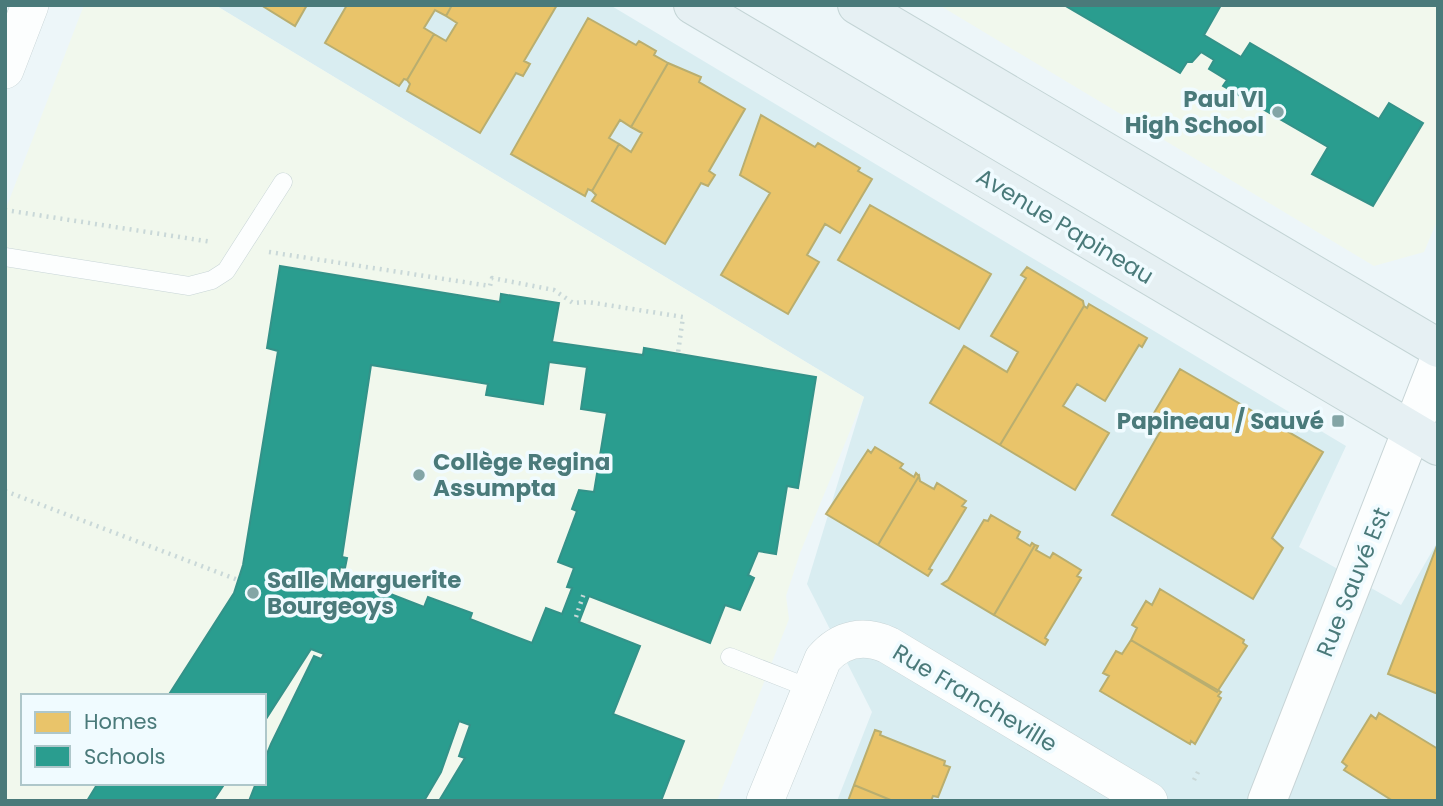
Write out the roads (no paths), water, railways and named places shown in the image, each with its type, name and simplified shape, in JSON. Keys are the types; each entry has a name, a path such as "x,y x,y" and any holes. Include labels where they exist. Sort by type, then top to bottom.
{"main road":[{"name":"Avenue Papineau","path":"693,5 1425,438"},
{"path":"858,5 1438,348"},
{"name":"Rue Sauvé Est","path":"1267,801 1425,438 1438,363"}],"street":[{"path":"5,70 30,5"},
{"name":"Rue Francheville","path":"765,801 823,659 838,645 858,638 878,641 1149,801"}],"lane":[{"path":"5,257 189,286 212,280 226,271 283,182"},
{"path":"730,657 809,688"}],"place":[{"name":"Paul VI High School","path":"1278,112"},
{"name":"Papineau / Sauvé","path":"1338,421"},
{"name":"Collège Regina Assumpta","path":"419,475"},
{"name":"Salle Marguerite Bourgeoys","path":"253,593"}]}
